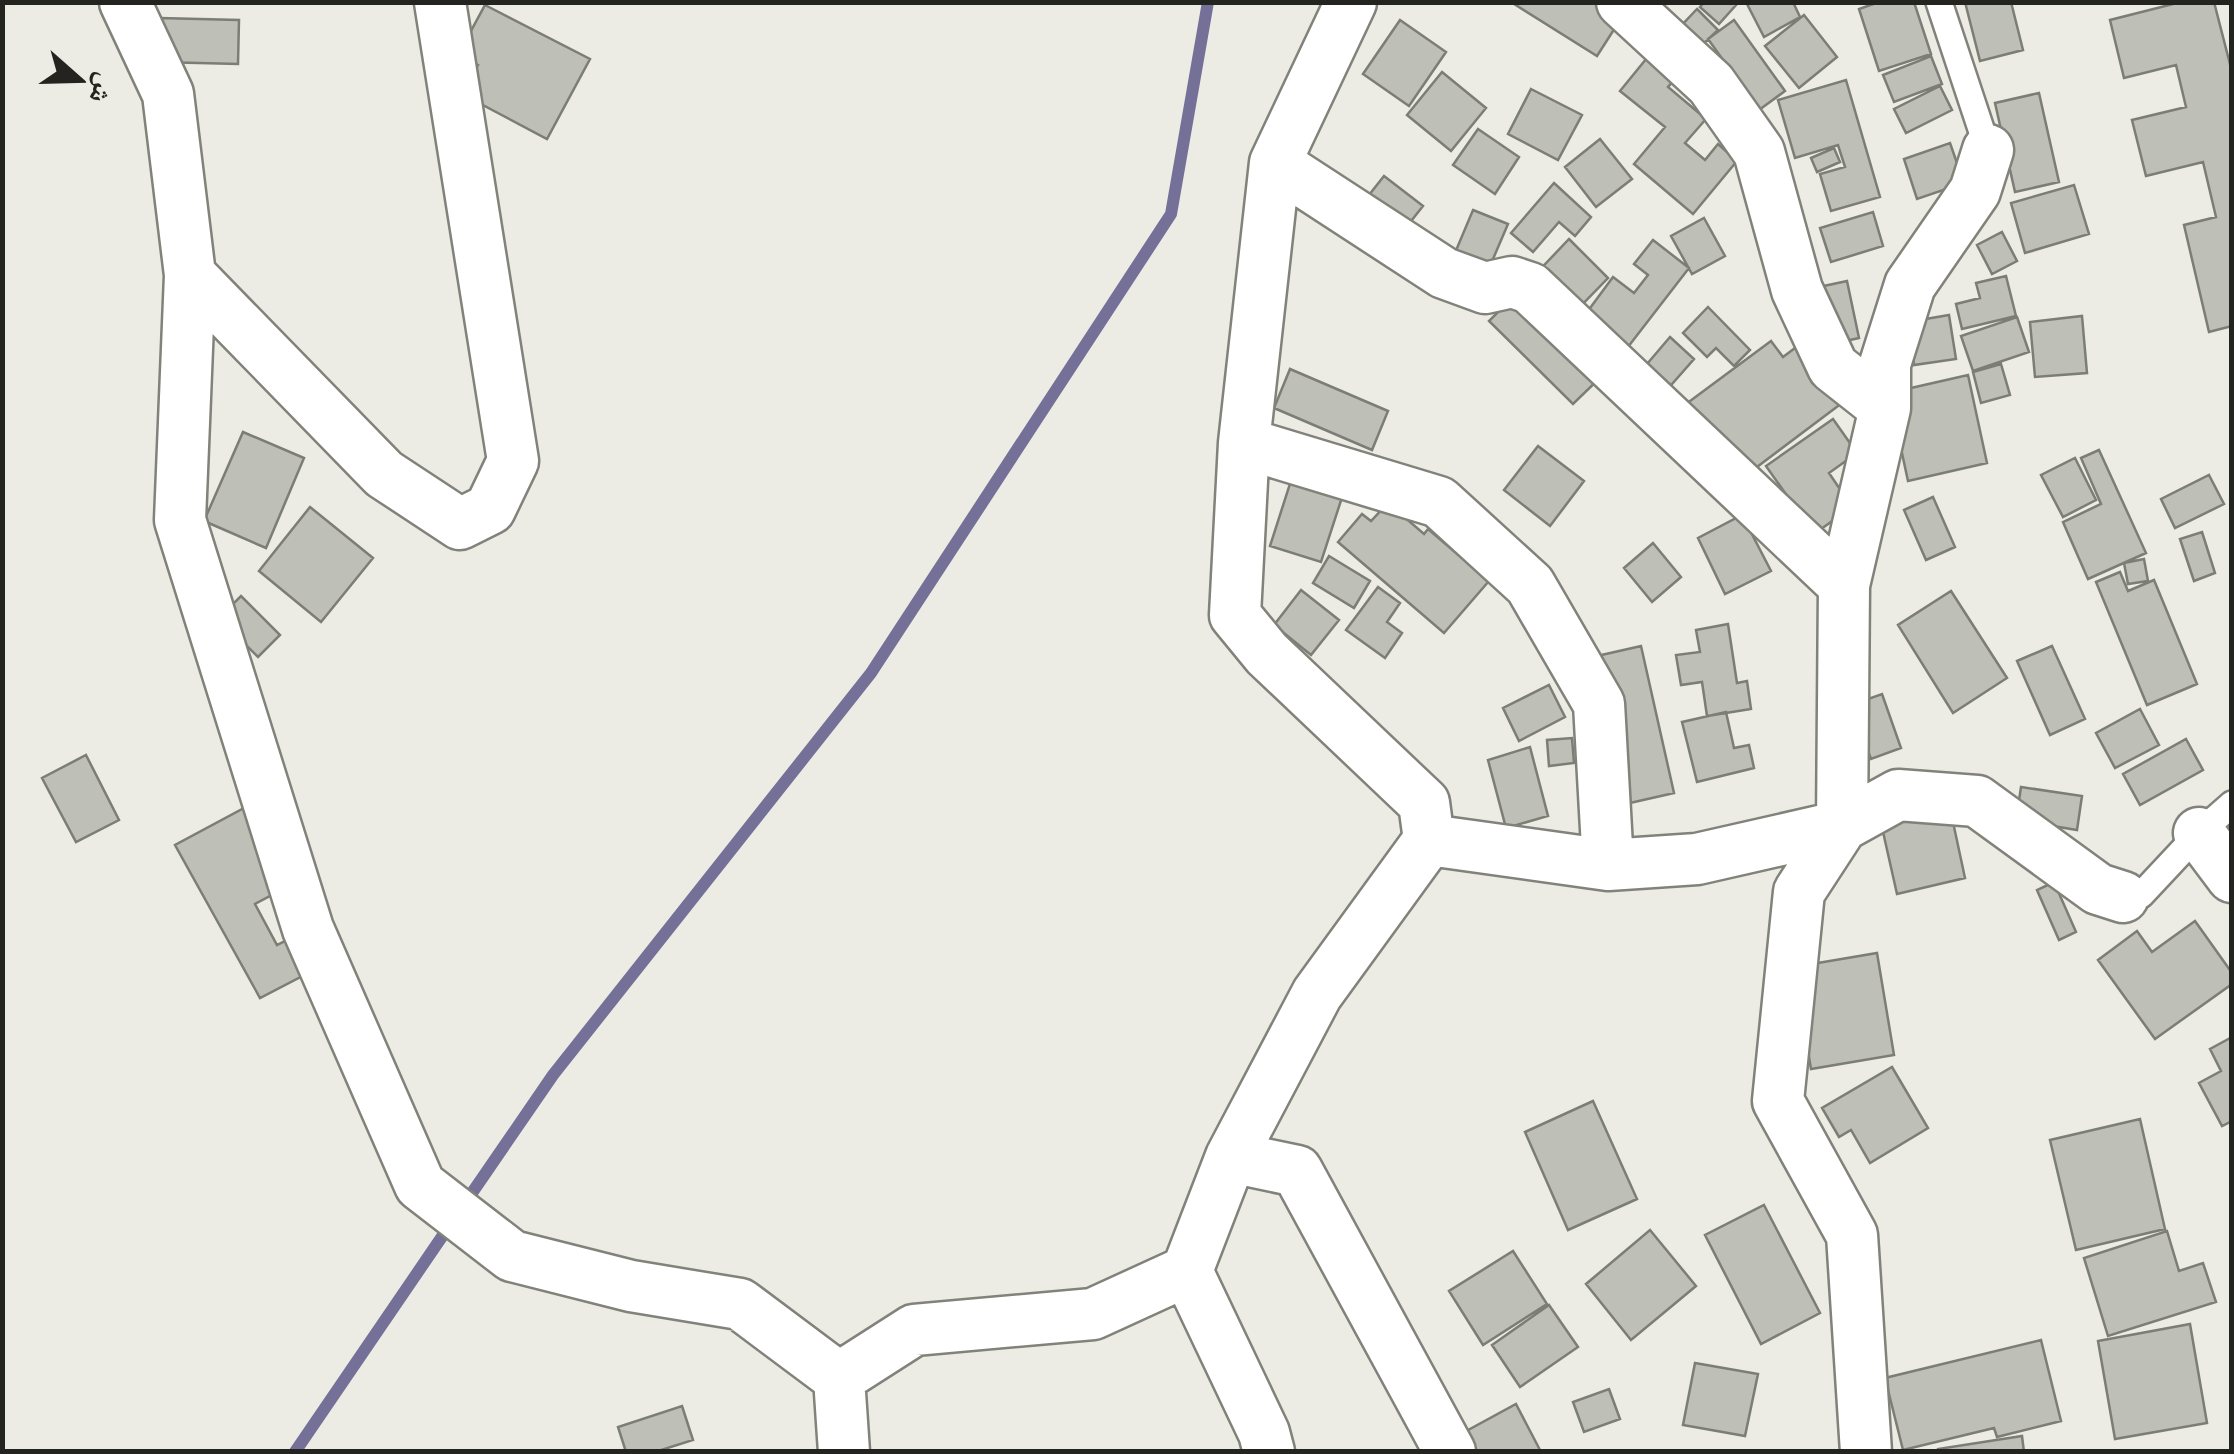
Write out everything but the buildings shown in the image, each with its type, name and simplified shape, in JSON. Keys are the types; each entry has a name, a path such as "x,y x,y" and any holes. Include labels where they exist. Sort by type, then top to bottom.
{"street":[{"path":"126,2 168,94 190,275 180,520 308,929 420,1185 512,1256 631,1286 740,1304 839,1378 844,1452"},
{"path":"190,275 384,474 460,524 490,509 513,461 440,2"},
{"path":"1622,2 1711,84 1759,152 1798,290 1833,366 1885,408"},
{"path":"839,1378 914,1330 1093,1314 1187,1271 1231,1157 1317,994 1429,840 1424,802 1267,654 1235,615 1244,443 1274,163 1349,3"},
{"path":"1866,1452 1852,1236 1778,1101 1799,892 1842,826 1844,584 1885,408 1884,364 1910,286 1976,191 1988,150"},
{"path":"1274,163 1444,273 1485,288 1512,282 1530,288 1844,584"},
{"path":"1244,443 1440,502 1530,585 1599,704 1608,865"},
{"path":"1429,840 1608,865 1697,860 1842,826 1898,795 1977,801 2098,889 2124,897"},
{"path":"2216,818 2232,877"},
{"path":"1231,1157 1297,1170 1450,1452"},
{"path":"1187,1271 1264,1433 1269,1452"}],"lane":[{"path":"1939,2 1988,150"},
{"path":"2124,897 2141,895 2216,818"}],"waterway":[{"path":"463,1206 553,1075 871,673 1171,214 1208,2"},
{"path":"295,1452 452,1222"}]}
